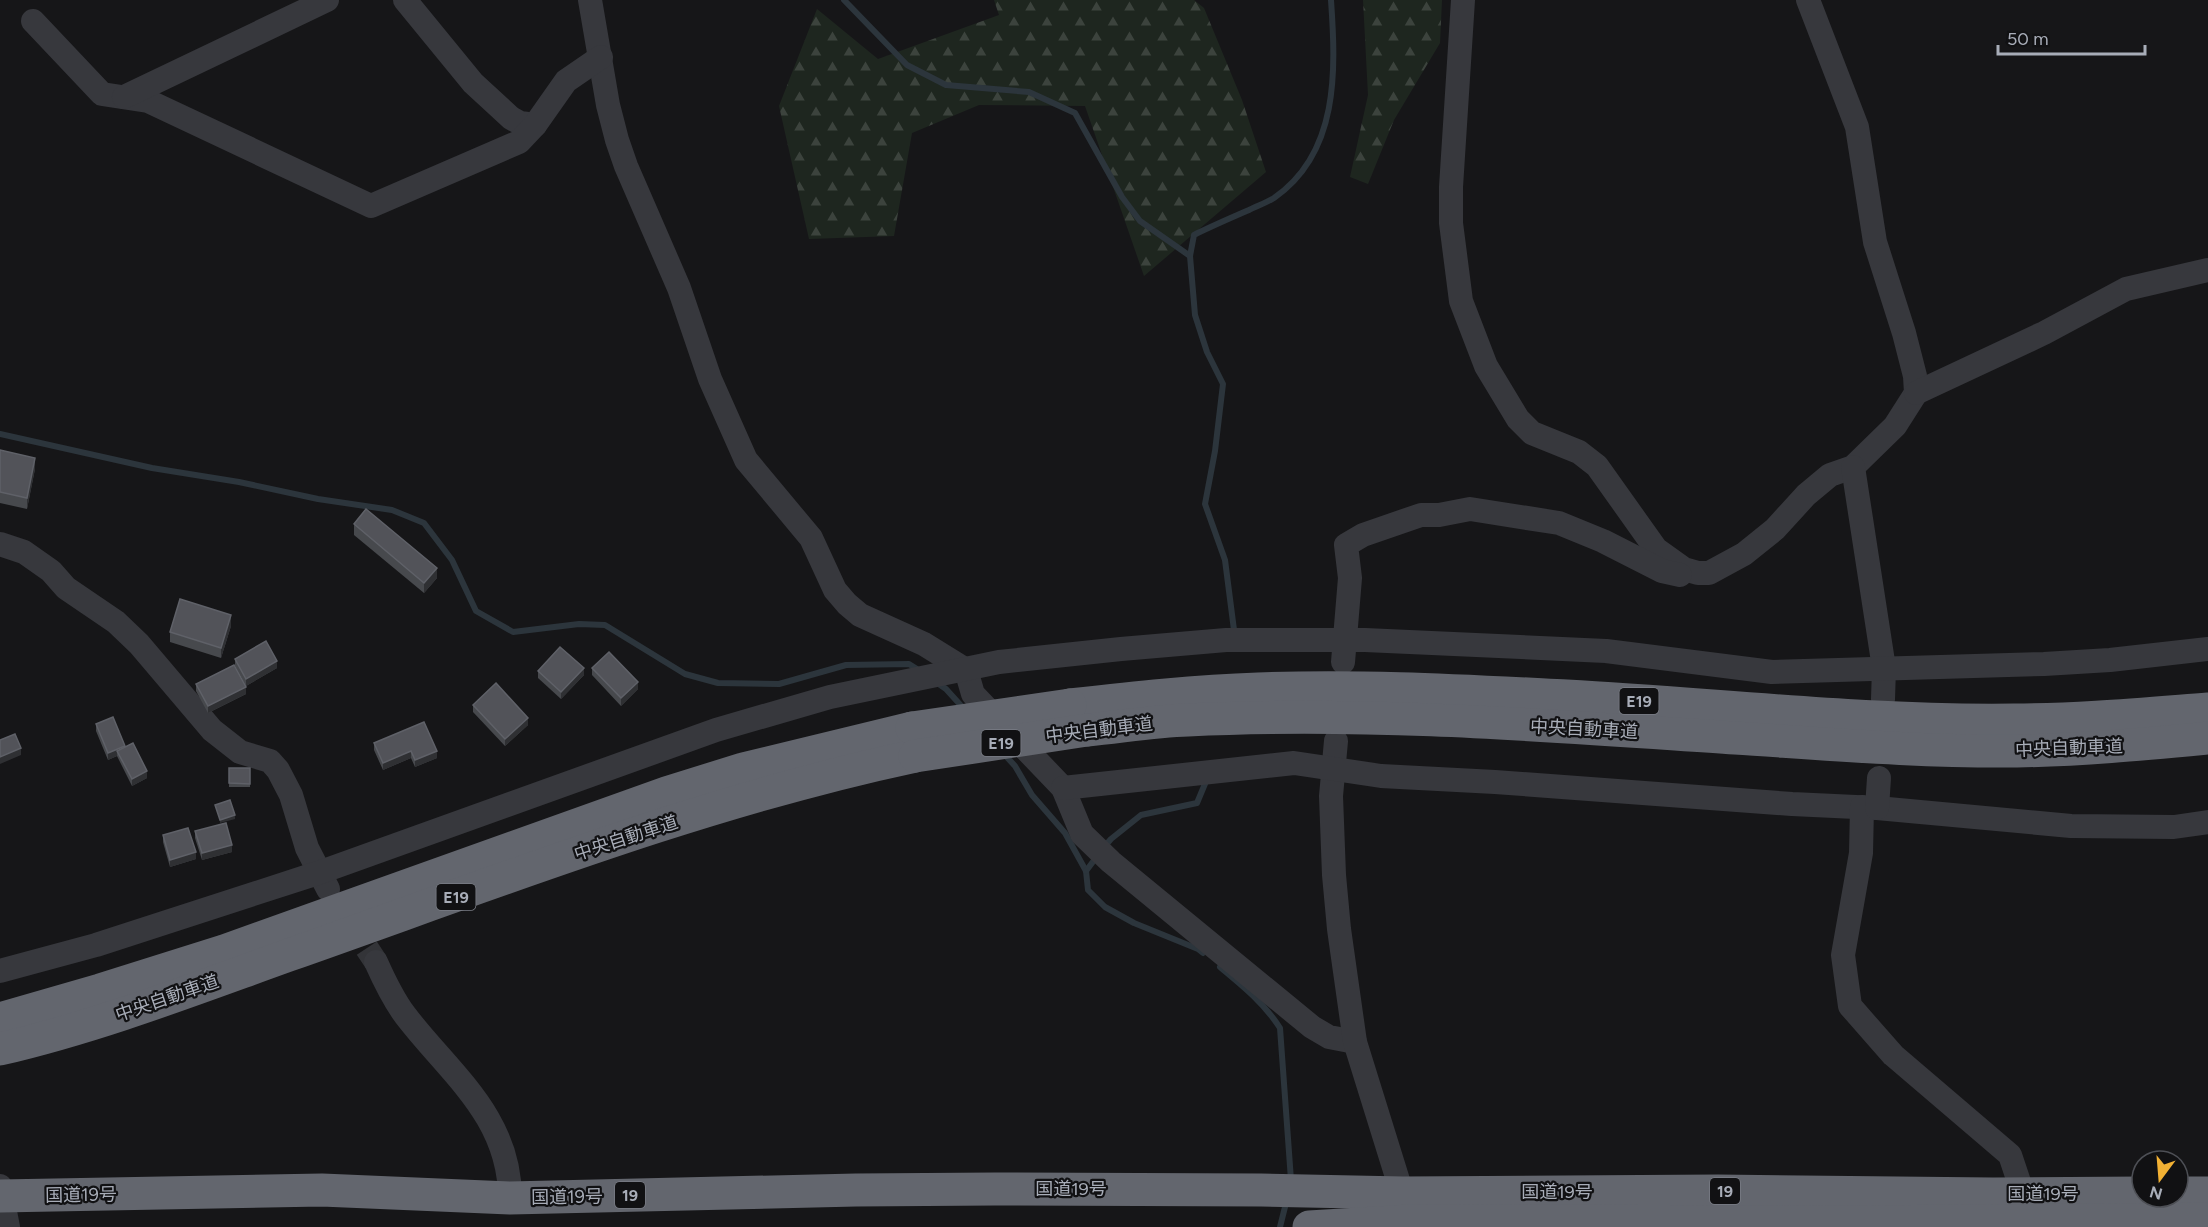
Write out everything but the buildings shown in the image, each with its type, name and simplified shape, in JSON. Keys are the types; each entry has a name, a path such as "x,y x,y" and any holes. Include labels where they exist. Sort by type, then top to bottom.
{"highway":[{"name":"中央自動車道","path":"0,1019 224,951 666,793 742,769 1078,718 1182,693 1261,688 1362,688 1568,696 1911,719 2014,720 2208,709"},
{"name":"中央自動車道","path":"1078,718 1185,720 1283,717 1362,718 1547,726 1921,749 2015,751 2123,747 2208,738"},
{"name":"中央自動車道","path":"0,1049 142,1008 627,837 836,773 914,742"},
{"name":"国道19号","path":"2,1201 322,1190 510,1198 867,1190 1261,1190 1308,1191 1408,1214 1868,1222 2208,1219"},
{"name":"国道19号","path":"1309,1227 1408,1214 1730,1191 2130,1193"},
{"path":"2190,1193 2208,1193"}],"street":[{"path":"124,97 327,0"},
{"path":"405,0 473,83 511,118 520,123 535,125"},
{"path":"590,0 608,105 626,166 678,288 710,379 746,460 811,538 835,590 860,615 924,644 958,671 973,694 1063,788 1082,834 1111,862 1312,1027 1329,1037 1355,1042"},
{"path":"1463,0 1451,187 1451,223 1461,301 1486,366 1518,419 1532,433 1579,452 1597,466 1656,549 1684,569 1709,573 1744,554 1775,529 1806,495 1830,475 1854,467 1895,426 1916,393 2044,333 2126,289 2208,270"},
{"path":"1808,0 1857,127 1875,242 1904,333 1915,376 1916,393"},
{"path":"33,21 102,94 148,101 371,206 519,142 535,125 566,81 601,57"},
{"path":"1854,467 1884,668 1883,699"},
{"path":"1344,652 1350,578 1346,545 1363,535 1421,515 1439,515 1470,509 1559,523 1603,541 1662,571 1691,578 1698,573"},
{"path":"0,544 24,552 51,571 66,588 116,622 139,644 212,730 240,752 270,761 278,770 291,795 306,848 323,881"},
{"path":"0,971 323,881 716,730 830,697 999,662 1226,640 1344,652 1423,642 1606,651 1772,672 2055,663 2110,660 2208,649"},
{"path":"1336,741 1331,796 1334,875 1355,1042 1408,1214"},
{"path":"1063,788 1294,763 1381,776 1870,808 2071,826 2174,827 2208,822"},
{"path":"1879,778 1870,808 1843,955 1850,1006 1893,1055 2010,1155 2023,1194"},
{"path":"376,962 403,1013 459,1077 486,1113 505,1159 510,1178 510,1198"}],"green space":[{"path":"994,0 1194,0 1204,8 1242,100 1266,172 1144,276 1085,106 979,105 912,133 894,236 809,239 779,106 817,9 878,59 999,15"},
{"path":"1363,0 1442,0 1440,43 1394,120 1368,184 1350,177 1368,95"}],"waterway":[{"path":"844,0 907,65 946,85 1029,92 1075,113 1122,197 1140,221 1190,256"},
{"path":"1234,630 1225,560 1205,504 1215,451 1223,384 1207,352 1195,315 1190,256 1194,235 1274,198 1295,179 1311,158 1322,134 1329,109 1333,55 1331,0"},
{"path":"0,434 152,468 239,482 318,499 392,510 424,523 452,560 476,611 513,632 579,624 605,625 685,674 718,683 779,684 846,665 909,664 920,671"},
{"path":"936,682 946,689 965,710"},
{"path":"1004,754 1015,766 1032,795 1065,833 1086,871 1088,890 1105,907 1134,923 1203,953"},
{"path":"1104,847 1141,815 1197,803 1207,779"},
{"path":"1086,871 1098,855"},
{"path":"1220,967 1260,1003 1280,1028 1291,1180"},
{"path":"1280,1227 1287,1199"}],"tunnel":[{"path":"347,918 376,962"}]}
